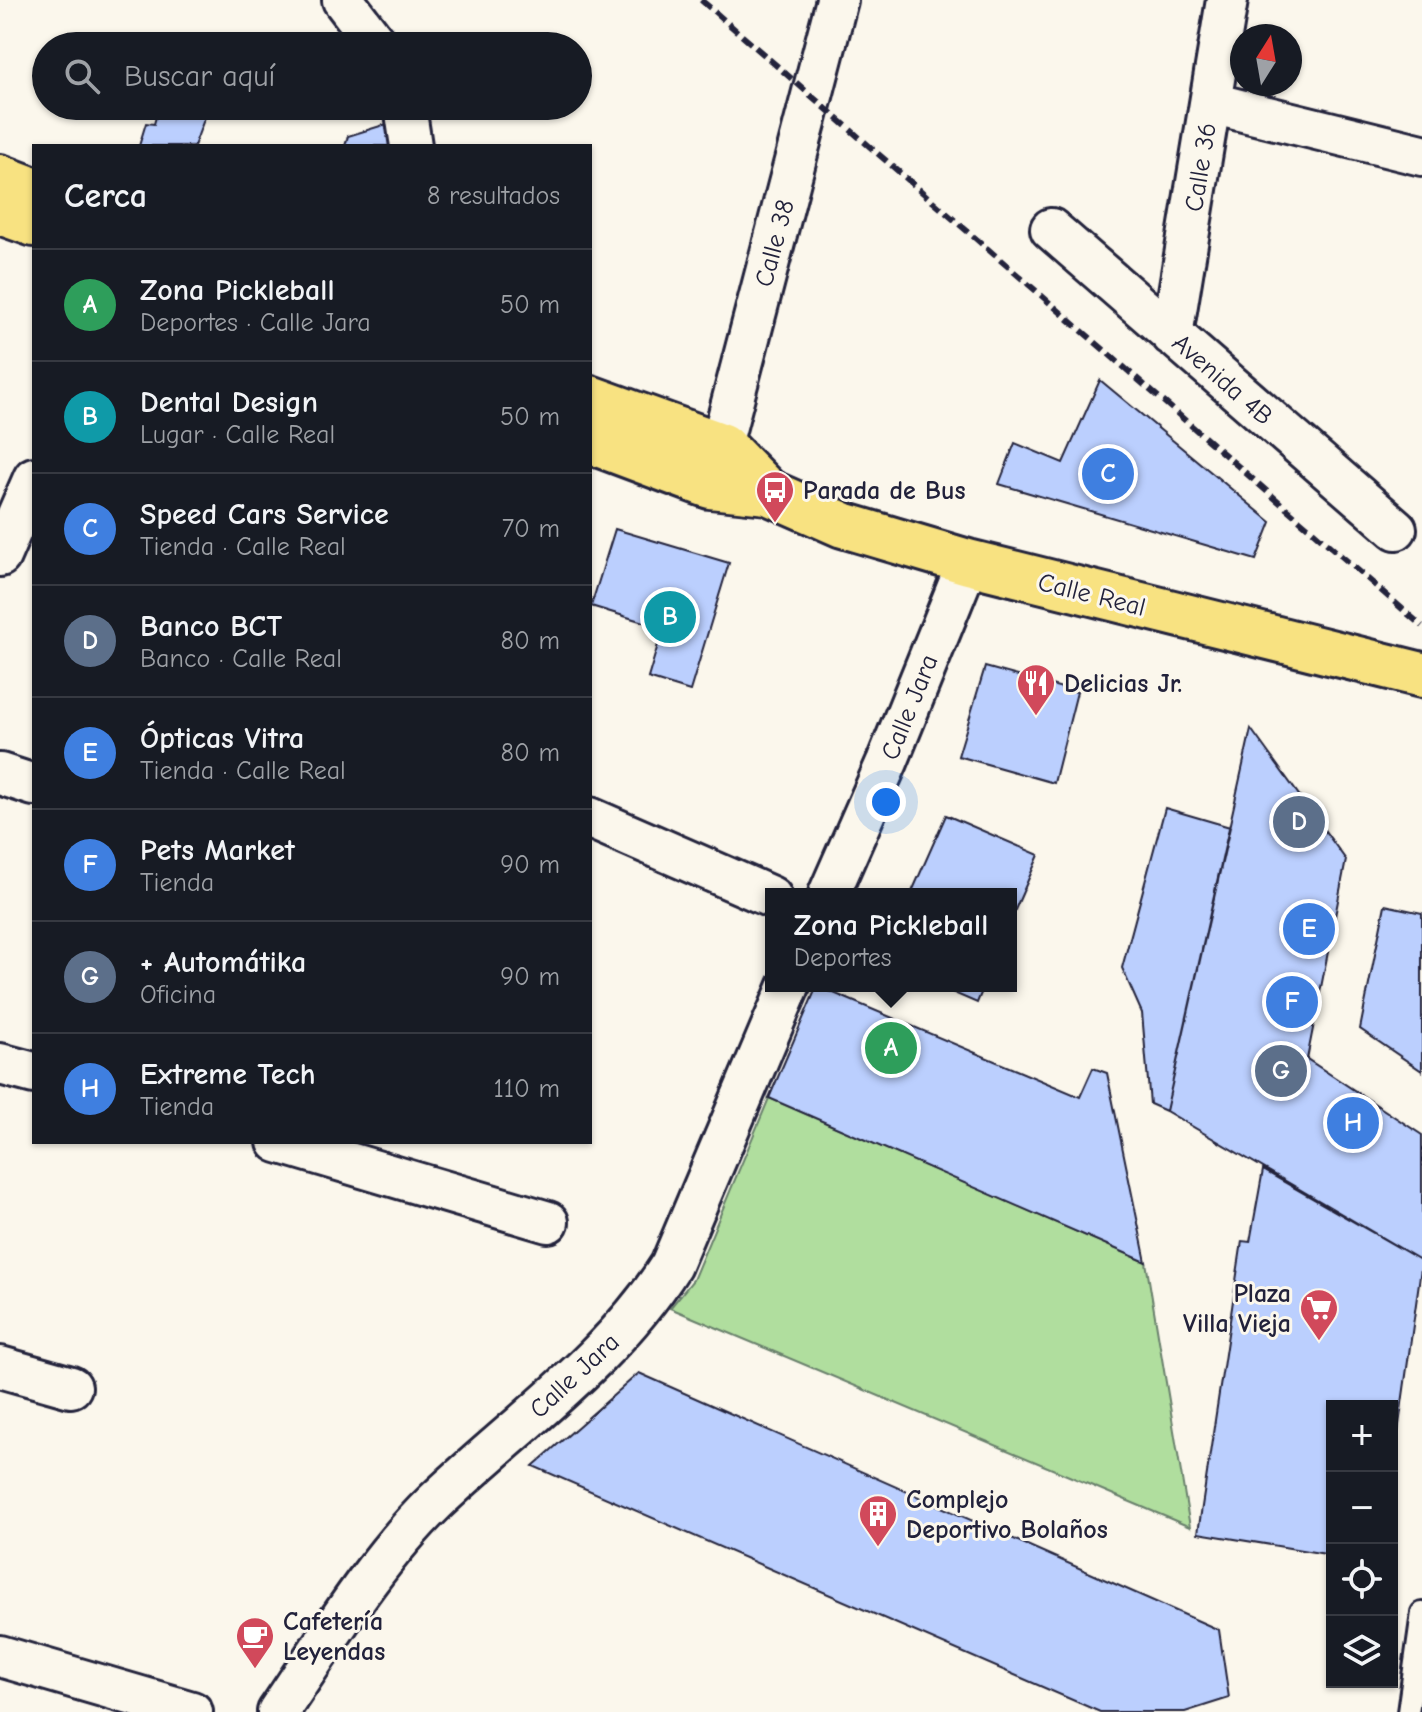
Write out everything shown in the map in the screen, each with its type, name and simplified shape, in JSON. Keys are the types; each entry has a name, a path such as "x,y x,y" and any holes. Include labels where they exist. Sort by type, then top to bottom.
{"main road":[{"path":"0,177 32,189"},
{"path":"0,212 32,223"},
{"name":"Calle Real","path":"592,399 716,466 843,525 968,562 1422,675"},
{"name":"Calle Real","path":"592,441 716,466"}],"street":[{"path":"343,0 367,32"},
{"name":"Calle 38","path":"716,466 837,0"},
{"name":"Calle 36","path":"1172,335 1227,0"},
{"path":"1211,103 1422,155"},
{"path":"407,120 411,144"},
{"name":"Avenida 4B","path":"1051,229 1396,529"},
{"path":"0,556 32,483"},
{"name":"Calle Jara","path":"832,888 968,562"},
{"path":"0,774 32,784"},
{"path":"592,819 765,894"},
{"name":"Calle Jara","path":"278,1712 393,1550 433,1504 599,1355 646,1304 671,1265 786,992"},
{"path":"0,1064 32,1072"},
{"path":"285,1144 548,1222"},
{"path":"0,1367 71,1387"},
{"path":"0,1656 192,1712"}],"lane":[{"path":"1408,1712 1422,1613"}],"green space":[{"path":"769,1098 1146,1262 1190,1527 670,1308 693,1280"}],"building":[{"path":"155,120 204,120 195,144 140,144 146,123 154,124"},
{"path":"393,122 395,144 346,144 348,136"},
{"path":"1100,380 1271,522 1256,560 999,484 1015,443 1063,463"},
{"path":"615,529 729,563 690,691 648,678 663,628 592,606"},
{"path":"985,667 1077,692 1054,783 958,756"},
{"path":"1251,729 1346,860 1307,1059 1422,1135 1422,1261 1166,1111"},
{"path":"1165,808 1230,827 1166,1111 1150,1104 1142,1013 1122,968"},
{"path":"1165,808 1230,827 1166,1111 1150,1104 1142,1013 1122,968"},
{"path":"946,815 1039,855 1017,905 1017,888 914,888"},
{"path":"1385,905 1422,913 1422,1071 1360,1029"},
{"path":"814,992 831,992 1080,1097 1093,1068 1107,1073 1146,1262 769,1098"},
{"path":"952,992 982,992 977,1003"},
{"name":"Plaza Villa Vieja","path":"1263,1170 1422,1261 1398,1432 1398,1400 1326,1400 1326,1554 1198,1533 1242,1241 1250,1242"},
{"name":"Plaza Villa Vieja","path":"1263,1170 1422,1261 1398,1432 1398,1400 1326,1400 1326,1554 1198,1533 1242,1241 1250,1242"},
{"name":"Complejo Deportivo Bolaños","path":"639,1373 1219,1630 1229,1698 1185,1712 1100,1712 533,1466"}],"railway":[{"path":"701,0 1422,626"}],"place":[{"name":"Speed Cars Service","path":"1108,474"},
{"name":"Parada de Bus","path":"775,524"},
{"name":"Dental Design","path":"670,617"},
{"name":"Delicias Jr.","path":"1036,717"},
{"name":"Banco BCT","path":"1299,822"},
{"name":"Ópticas Vitra","path":"1309,929"},
{"name":"Pets Market","path":"1292,1002"},
{"name":"Zona Pickleball","path":"891,1048"},
{"name":"+ Automátika","path":"1281,1071"},
{"name":"Extreme Tech","path":"1353,1123"},
{"name":"Plaza Villa Vieja","path":"1319,1342"},
{"name":"Complejo Deportivo Bolaños","path":"878,1548"},
{"name":"Cafetería Leyendas","path":"255,1670"}]}
